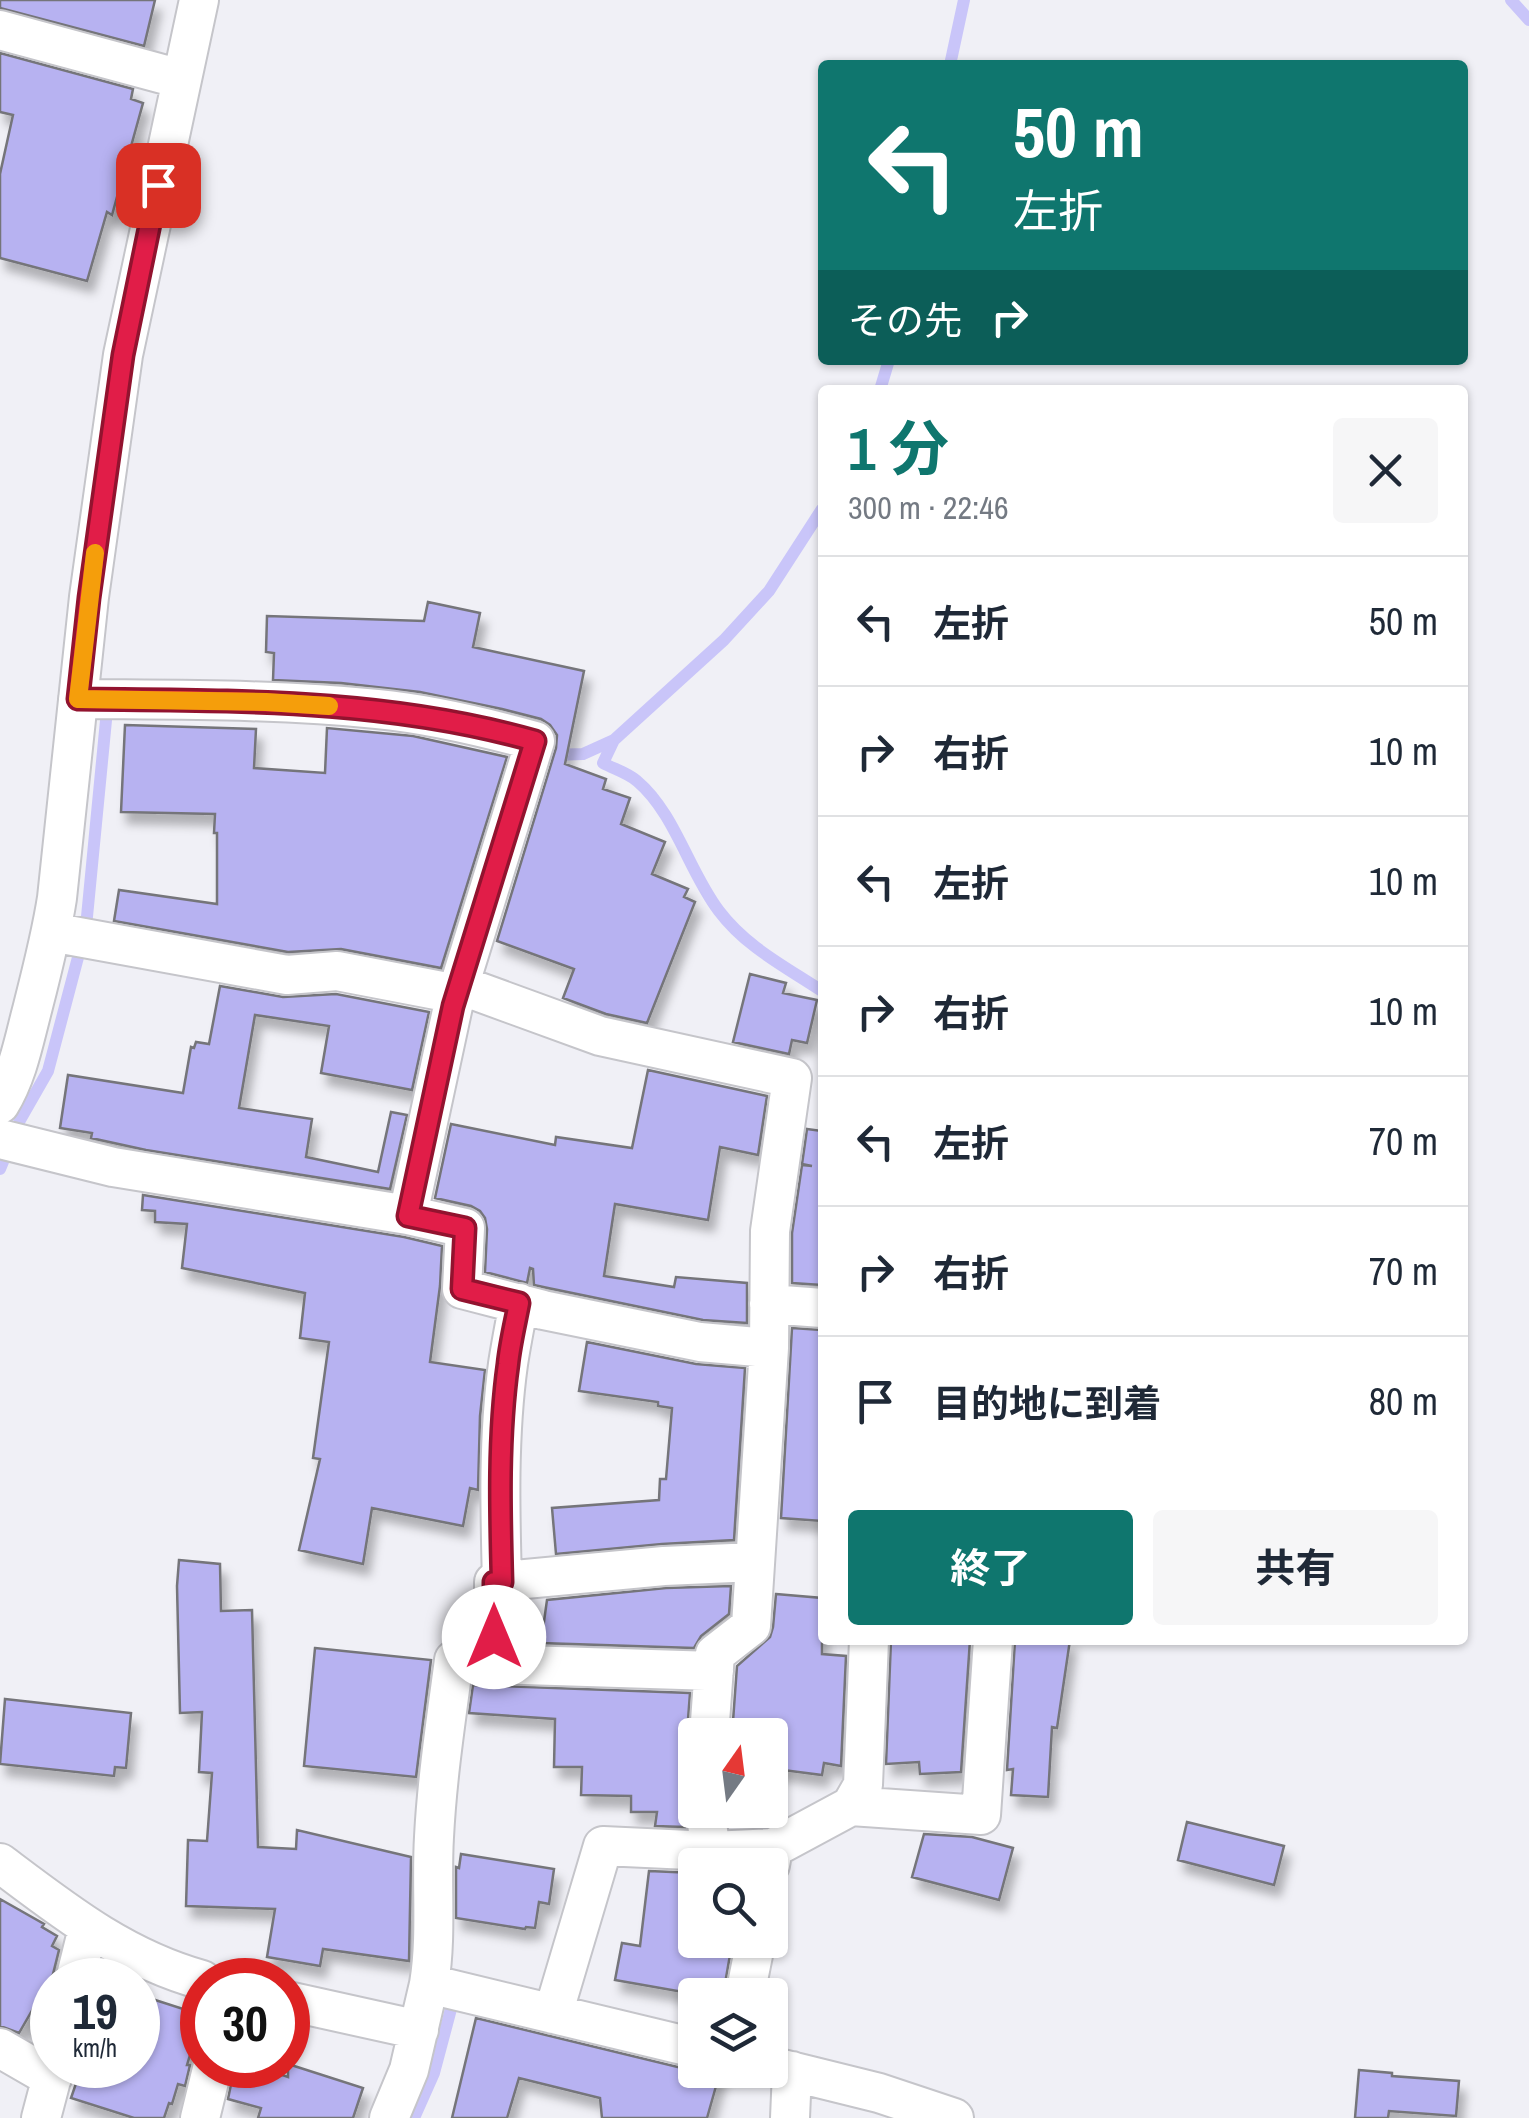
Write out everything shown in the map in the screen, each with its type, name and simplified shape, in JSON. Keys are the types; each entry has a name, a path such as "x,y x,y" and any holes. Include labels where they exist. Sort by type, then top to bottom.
{"street":[{"path":"0,1104 72,936 78,699 91,580 123,355 198,0"},
{"path":"0,30 181,79"},
{"path":"78,699 266,702 380,709 484,727 535,741 458,989 408,1216"},
{"path":"72,936 287,974 337,970 458,989 600,1036 792,1078 770,1232 769,1348 751,1626 715,1654 710,1718"},
{"path":"5,1140 112,1166 465,1228 462,1289 700,1342 769,1348"},
{"path":"502,1582 502,1428 519,1303"},
{"path":"769,1304 818,1308"},
{"path":"494,1664 494,1582 755,1562"},
{"path":"786,1848 852,1806 863,1785 869,1645"},
{"path":"852,1806 981,1815 994,1645"},
{"path":"450,1989 434,1932 434,1839 454,1660 714,1671"},
{"path":"553,2014 603,1846 708,1829 751,1848"},
{"path":"0,1863 88,1928 129,1953 180,1974"},
{"path":"81,1958 88,1928"},
{"path":"450,1989 678,2044"},
{"path":"389,2118 409,2070 419,2030 450,1989"},
{"path":"310,2005 419,2030"},
{"path":"0,2048 30,2061"},
{"path":"788,2070 878,2092 954,2118"},
{"path":"42,2118 49,2088"},
{"path":"200,2118 207,2088"},
{"path":"785,2088 790,2118"}],"building":[{"path":"0,0 155,0 144,46 0,8"},
{"path":"0,53 133,89 131,99 143,103 112,215 107,212 87,281 0,258 0,174 13,115 0,112"},
{"path":"428,602 480,613 473,647 584,671 565,764 606,779 603,789 630,798 621,824 665,842 652,874 688,889 684,897 695,902 647,1023 606,1014 563,998 574,969 497,941 556,748 557,735 550,725 502,709 420,692 273,680 274,653 266,652 267,616 424,621"},
{"path":"125,725 256,729 254,768 325,773 327,728 413,736 507,757 441,968 341,949 288,952 114,921 119,890 217,904 215,814 121,812"},
{"path":"750,974 786,983 783,993 817,1000 807,1043 792,1040 789,1054 733,1042"},
{"path":"220,986 283,997 336,994 429,1012 412,1090 321,1073 329,1026 255,1015 239,1108 312,1119 306,1157 378,1172 391,1112 407,1115 390,1189 146,1150 91,1138 92,1133 60,1128 68,1075 183,1093 191,1047 196,1042 209,1044"},
{"path":"648,1070 767,1096 758,1155 720,1147 708,1220 615,1204 604,1276 674,1287 676,1277 747,1283 747,1323 703,1320 534,1285 530,1268 527,1283 485,1272 485,1218 471,1206 435,1198 451,1124 555,1145 556,1137 632,1148"},
{"path":"807,1129 818,1130 818,1285 792,1283 792,1233 802,1165 812,1166 802,1164"},
{"path":"143,1195 442,1246 430,1362 485,1370 478,1490 470,1488 463,1526 372,1508 363,1564 299,1550 320,1459 313,1458 329,1342 300,1338 305,1293 182,1268 187,1224 155,1222 155,1211 142,1210"},
{"path":"792,1328 818,1330 818,1521 781,1518"},
{"path":"587,1342 696,1364 745,1368 734,1540 556,1554 552,1508 659,1500 660,1479 666,1479 672,1408 658,1406 658,1402 579,1391"},
{"path":"179,1560 220,1564 221,1611 252,1610 258,1847 296,1849 297,1830 411,1857 409,1961 323,1949 320,1966 310,1964 310,1958 267,1957 275,1909 186,1906 188,1840 207,1841 212,1773 199,1772 202,1712 180,1713"},
{"path":"731,1586 729,1614 701,1636 694,1648 541,1643 547,1600"},
{"path":"776,1594 818,1598 818,1645 822,1645 822,1654 846,1656 841,1766 824,1763 822,1775 788,1771 788,1718 733,1718 737,1666 770,1637"},
{"path":"891,1645 970,1645 961,1772 920,1774 919,1762 886,1764"},
{"path":"1015,1645 1069,1645 1057,1728 1052,1727 1048,1797 1011,1795 1013,1769 1007,1770"},
{"path":"315,1648 431,1660 416,1777 304,1766"},
{"path":"473,1685 690,1693 688,1718 678,1718 678,1827 655,1826 657,1812 631,1812 631,1796 581,1795 582,1767 554,1767 555,1719 469,1713"},
{"path":"5,1699 131,1713 126,1768 115,1767 114,1776 0,1764"},
{"path":"1187,1822 1284,1846 1274,1885 1178,1860"},
{"path":"924,1834 972,1837 1013,1848 999,1900 912,1877"},
{"path":"461,1854 554,1869 549,1904 539,1902 535,1928 456,1918 456,1867 459,1868"},
{"path":"649,1871 678,1872 678,1958 729,1958 726,1978 678,1978 678,1991 615,1980 622,1943 640,1946"},
{"path":"0,1899 44,1924 42,1927 57,1936 52,1946 59,1950 57,1958 30,1958 30,2014 19,2033 0,2026"},
{"path":"160,2002 180,2008 180,2085 164,2118 134,2118 71,2098 74,2088 160,2088"},
{"path":"476,2018 678,2067 678,2088 715,2088 707,2118 602,2118 600,2098 519,2078 507,2118 452,2118"},
{"path":"1359,2070 1459,2081 1456,2116 1389,2111 1388,2118 1355,2118"},
{"path":"310,2071 363,2088 353,2118 258,2118 261,2108 228,2099 230,2088 310,2088"}],"waterway":[{"path":"951,60 964,0"},
{"path":"1511,0 1529,20"},
{"path":"882,385 888,365"},
{"path":"552,755 583,754 614,740 724,640 769,591 818,515"},
{"path":"0,1169 20,1120 48,1071 86,927 107,710 117,710"},
{"path":"614,740 603,763 633,778 662,809 719,911 754,946 818,988"},
{"path":"414,2118 434,2073 451,2009 459,1997"}],"slow traffic":[{"path":"95,553 78,699 329,706"}],"route":[{"path":"158,185 123,355 78,699 266,702 380,709 484,727 535,741 453,1006 408,1216 465,1228 462,1289 519,1303 502,1428 502,1582 494,1582 494,1637"}]}
